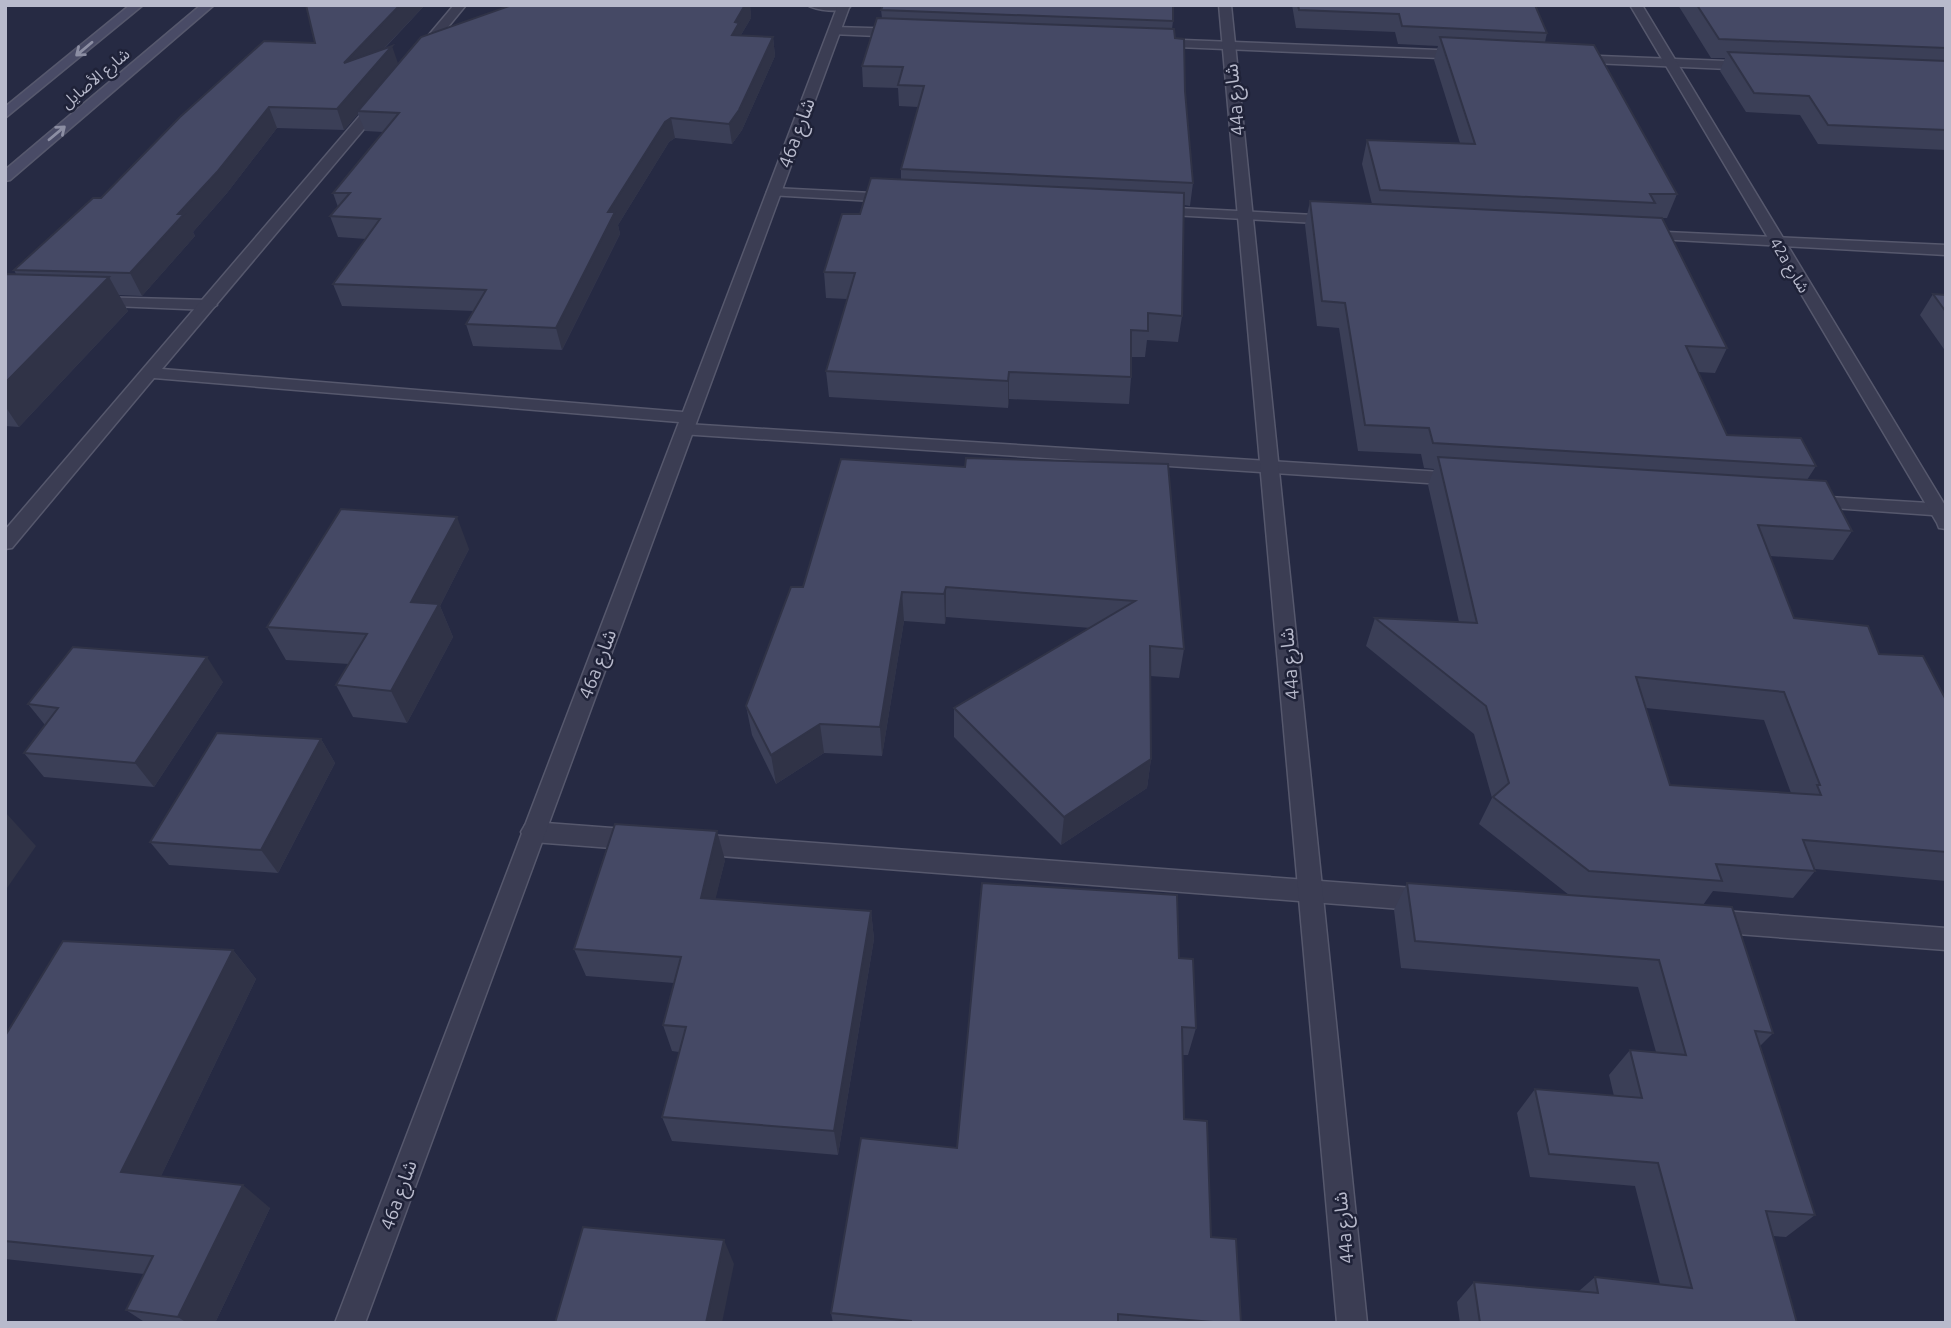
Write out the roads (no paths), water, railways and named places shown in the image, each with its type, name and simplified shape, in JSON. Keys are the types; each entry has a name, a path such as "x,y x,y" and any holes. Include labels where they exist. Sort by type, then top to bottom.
{"main road":[{"name":"شارع الأصايل","path":"5,114 137,5"},
{"name":"شارع الأصايل","path":"5,177 208,5"}],"street":[{"path":"406,70 460,5"},
{"path":"813,5 844,6"},
{"name":"44a شارع","path":"1225,5 1352,1323"},
{"name":"42a شارع","path":"1636,5 1943,515"},
{"name":"46a شارع","path":"350,1323 844,6"},
{"path":"835,31 916,34"},
{"path":"1147,43 1476,55"},
{"path":"1559,58 1766,66"},
{"path":"5,543 152,373 388,91"},
{"path":"774,192 913,199"},
{"path":"1149,211 1357,221"},
{"path":"1623,234 1946,250"},
{"path":"73,302 209,305"},
{"path":"152,373 689,424 1479,480"},
{"path":"1798,501 1943,515"},
{"path":"533,832 1448,901"},
{"path":"1683,919 1946,939"}]}
